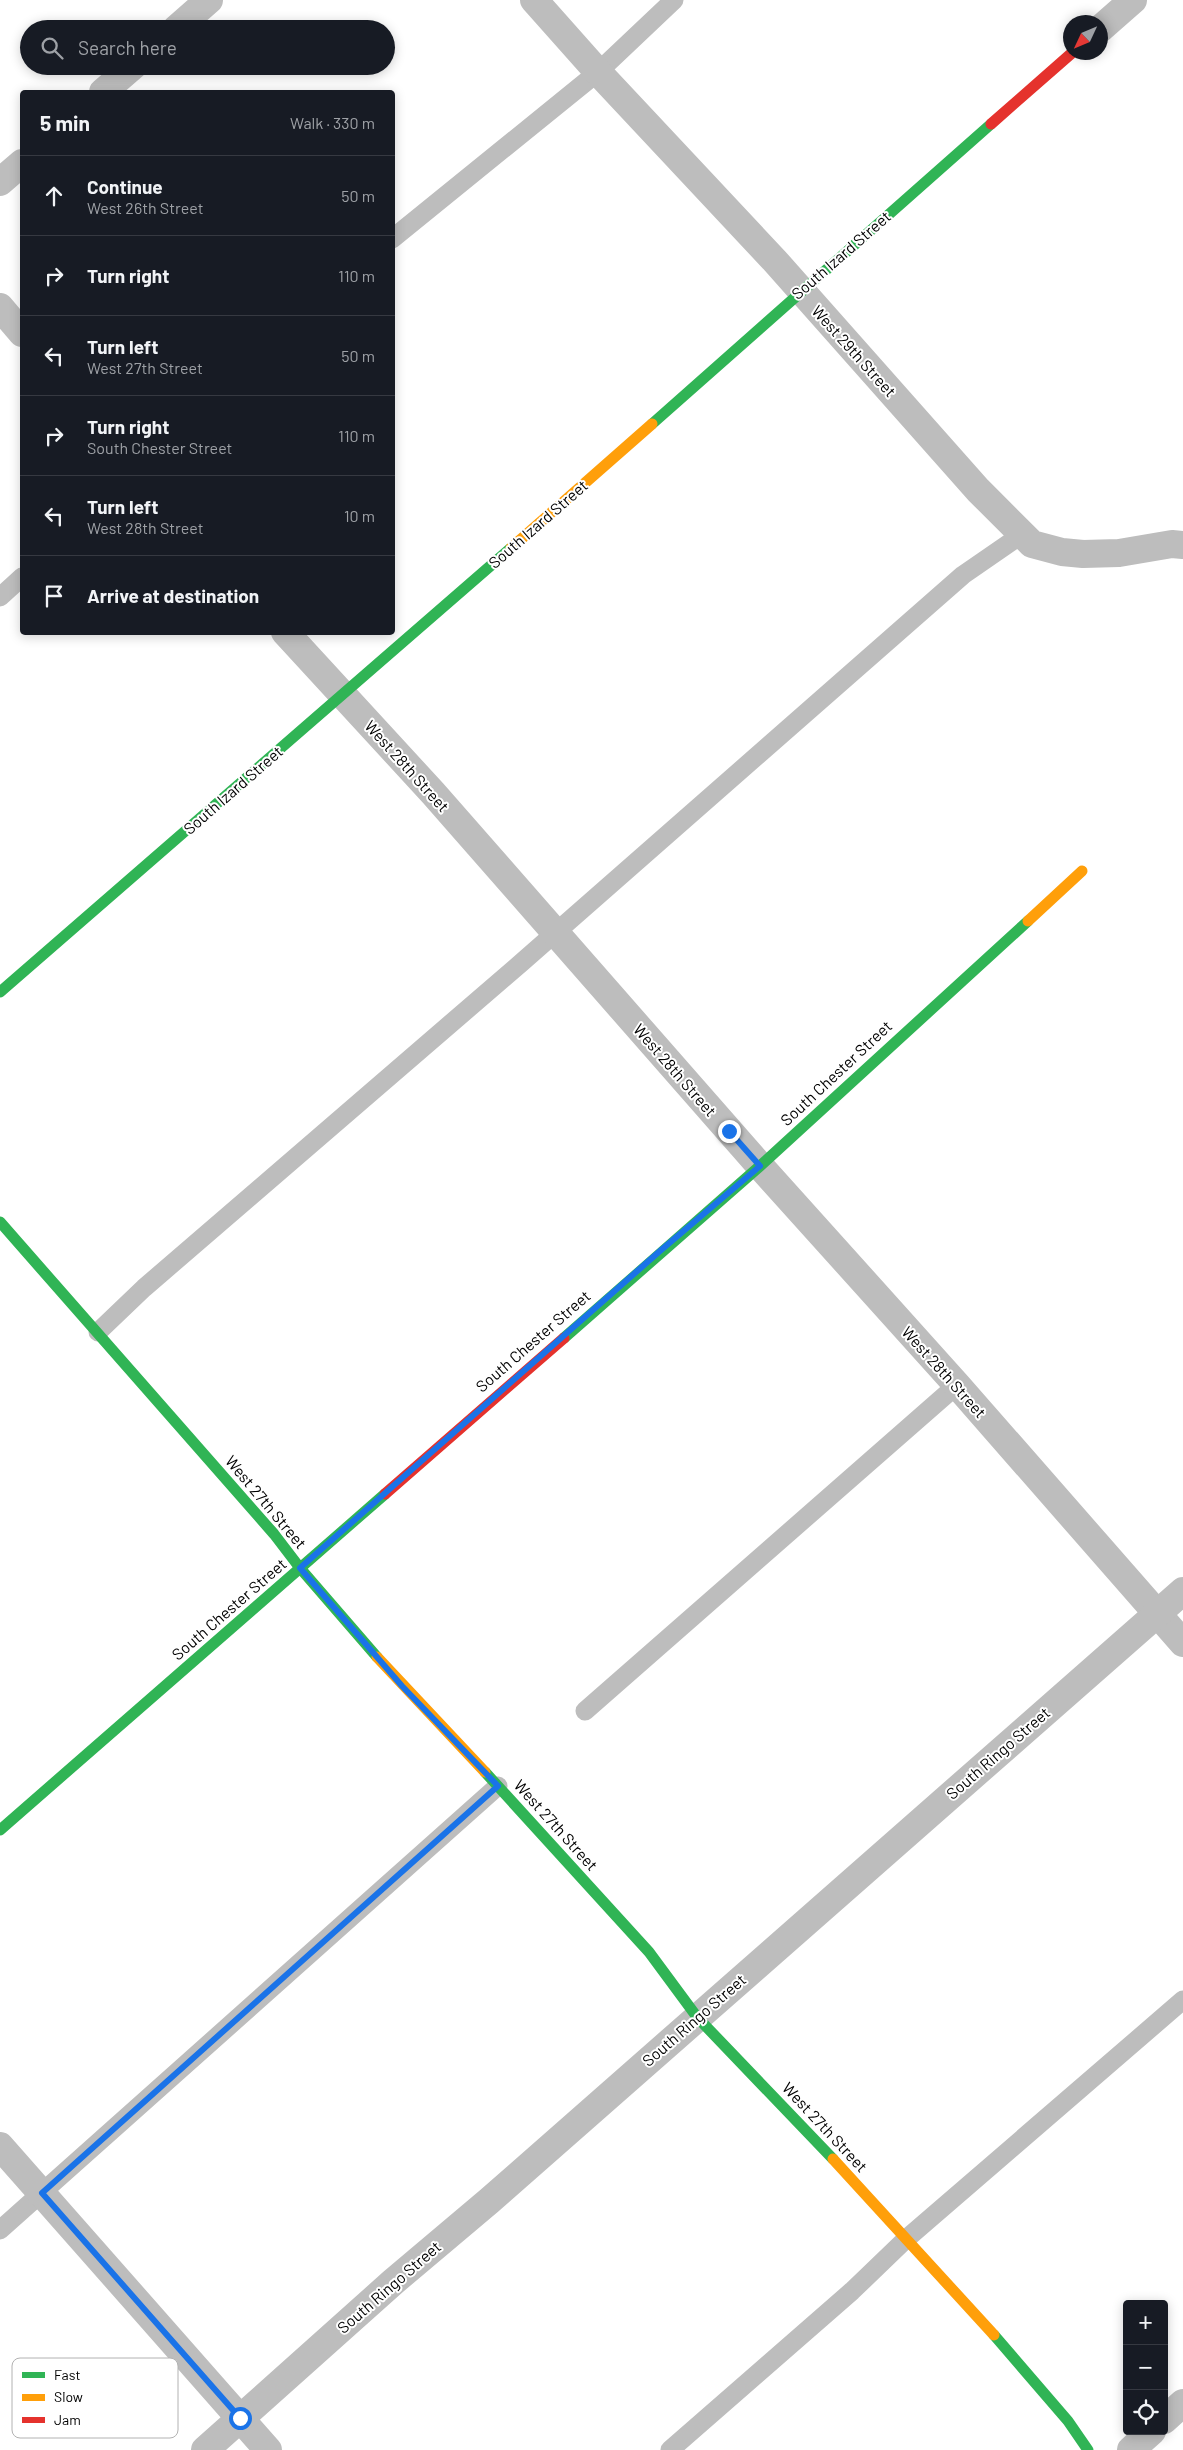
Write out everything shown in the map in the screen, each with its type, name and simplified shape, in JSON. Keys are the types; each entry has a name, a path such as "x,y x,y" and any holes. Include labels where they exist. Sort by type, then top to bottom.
{"street":[{"path":"186,20 209,0"},
{"name":"West 29th Street","path":"534,0 598,72 801,291 978,490 1021,535 1032,544 1062,552 1083,554 1119,553 1172,544 1183,544"},
{"path":"1108,21 1133,0"},
{"name":"South Izard Street","path":"0,992 342,695 1064,60"},
{"path":"105,90 123,75"},
{"path":"0,182 20,165"},
{"path":"0,307 20,330"},
{"name":"West 28th Street","path":"288,635 433,793 760,1166 1183,1643"},
{"name":"South Chester Street","path":"0,1830 645,1264 760,1166 1082,872"},
{"name":"West 27th Street","path":"0,1222 274,1534 300,1568 402,1686 498,1786 649,1952 697,2017 847,2173 905,2240 1017,2360 1068,2421 1088,2450"},
{"name":"South Ringo Street","path":"205,2450 1183,1591"},
{"path":"0,2146 268,2450"},
{"path":"1168,2417 1183,2404"},
{"path":"1131,2450 1148,2435"}],"lane":[{"path":"395,237 598,72 674,0"},
{"path":"98,1332 144,1288 555,933 963,575 1021,535"},
{"path":"0,597 20,579"},
{"path":"585,1711 956,1385"},
{"path":"0,2230 498,1786"},
{"path":"670,2450 852,2290 905,2240 1183,2000"}],"traffic: fast":[{"path":"652,424 991,124"},
{"path":"0,992 511,548"},
{"path":"564,1338 760,1166 1028,921"},
{"path":"0,1222 274,1534 300,1568 377,1657"},
{"path":"0,1830 385,1494"},
{"path":"485,1772 649,1952 697,2017 833,2159"},
{"path":"994,2335 1068,2421 1088,2450"}],"traffic: slow":[{"path":"511,548 652,424"},
{"path":"1028,921 1082,871"},
{"path":"377,1657 485,1772"},
{"path":"833,2159 994,2335"}],"traffic: jam":[{"path":"991,124 1064,60"},
{"path":"385,1494 564,1338"}],"route":[{"path":"240,2418 42,2193 498,1786 402,1686 300,1568 660,1251 760,1166 729,1131"}]}
